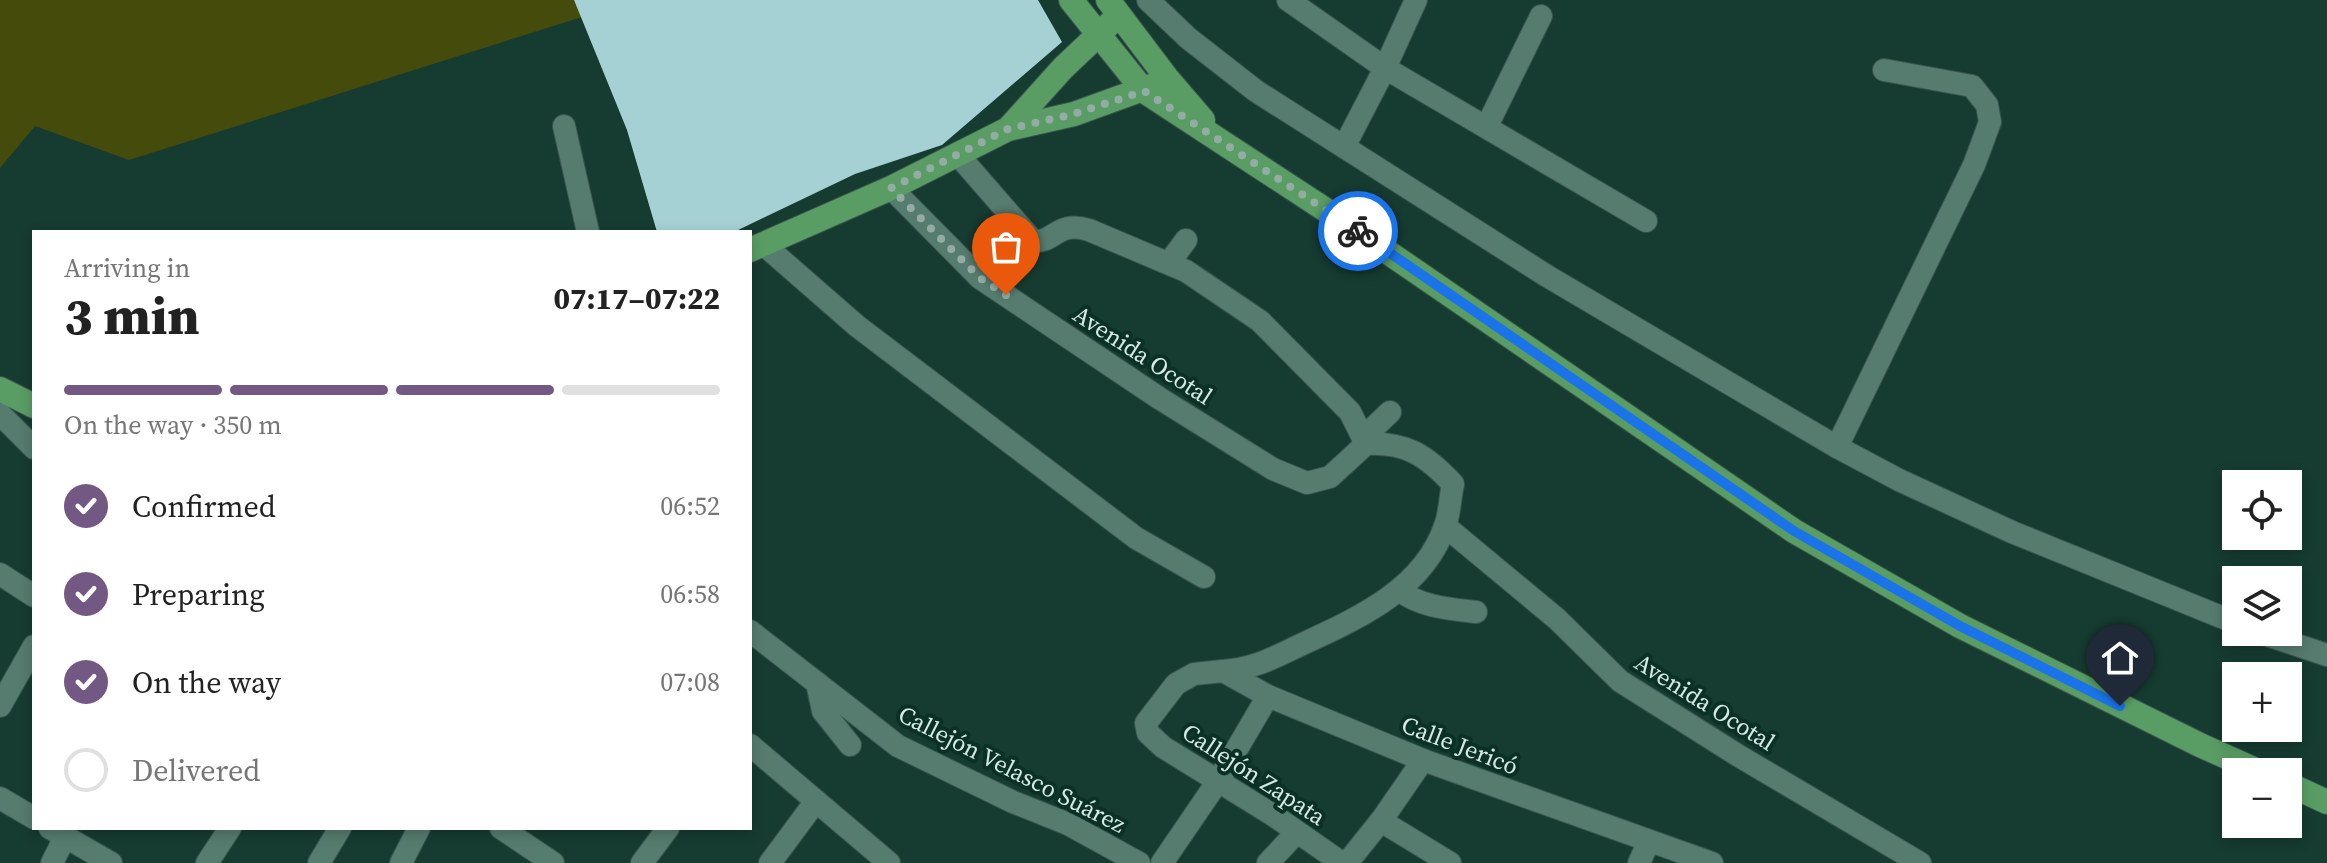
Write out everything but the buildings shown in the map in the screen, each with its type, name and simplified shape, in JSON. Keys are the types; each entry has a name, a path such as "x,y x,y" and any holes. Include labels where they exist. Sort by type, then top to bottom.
{"main road":[{"path":"1071,0 1144,91 1341,220 1794,531 1960,626 2229,758"},
{"path":"1008,129 1063,68 1098,36 1114,8 1167,78 1221,140"},
{"path":"757,247 891,188 1008,129 1074,114 1144,91 1167,78"},
{"path":"0,389 32,405"},
{"path":"2302,790 2327,802"}],"street":[{"path":"1148,0 1188,38 1256,91 1547,276 1837,447 1899,480 2012,532 2222,617"},
{"path":"1288,0 1385,68 1646,221"},
{"path":"1344,147 1416,0"},
{"path":"1487,126 1541,16"},
{"path":"1837,447 1974,165 1990,122 1987,105 1972,86 1884,70"},
{"path":"564,126 588,230"},
{"path":"959,156 1033,241 1040,241 1064,227 1074,225 1186,271 1260,321 1350,412 1364,441"},
{"name":"Avenida Ocotal","path":"891,188 980,278 1273,469 1307,483 1330,477 1364,441"},
{"path":"1169,263 1186,240"},
{"path":"757,247 1136,538 1204,577"},
{"path":"1364,441 1390,412"},
{"path":"0,414 32,446"},
{"path":"1223,671 1263,665 1354,620 1399,590 1427,559 1445,526 1453,484 1432,461 1391,443 1364,441"},
{"name":"Avenida Ocotal","path":"1445,526 1557,619 1620,681 1920,863"},
{"path":"0,574 32,595"},
{"path":"1399,590 1423,603 1476,612"},
{"name":"Callejón Velasco Suárez","path":"752,633 898,746 1013,802 1068,824 1139,863"},
{"path":"2300,646 2327,655"},
{"path":"0,706 32,650"},
{"name":"Callejón Zapata","path":"1223,671 1194,674 1176,684 1146,723 1148,733 1163,747 1345,863"},
{"name":"Calle Jericó","path":"1223,671 1268,696 1423,760 1712,863"},
{"path":"817,683 823,711 850,745"},
{"path":"1162,863 1218,781 1268,696"},
{"path":"752,747 889,863"},
{"path":"1345,863 1381,821 1423,760"},
{"path":"0,798 32,817"},
{"path":"770,863 816,801"},
{"path":"1381,821 1450,863"},
{"path":"207,863 229,830"},
{"path":"319,863 339,830"},
{"path":"401,863 418,830"},
{"path":"504,830 553,863"},
{"path":"642,863 667,830"},
{"path":"52,863 57,832 111,863"},
{"path":"1268,863 1297,832"},
{"path":"1639,863 1649,841"}],"green space":[{"path":"0,0 574,0 582,17 129,160 35,126 0,168"}],"way so far":[{"path":"1006,295 980,278 891,188 1008,129 1074,114 1144,91 1358,231"}],"route":[{"path":"1358,231 1794,531 1960,626 2120,706"}]}
